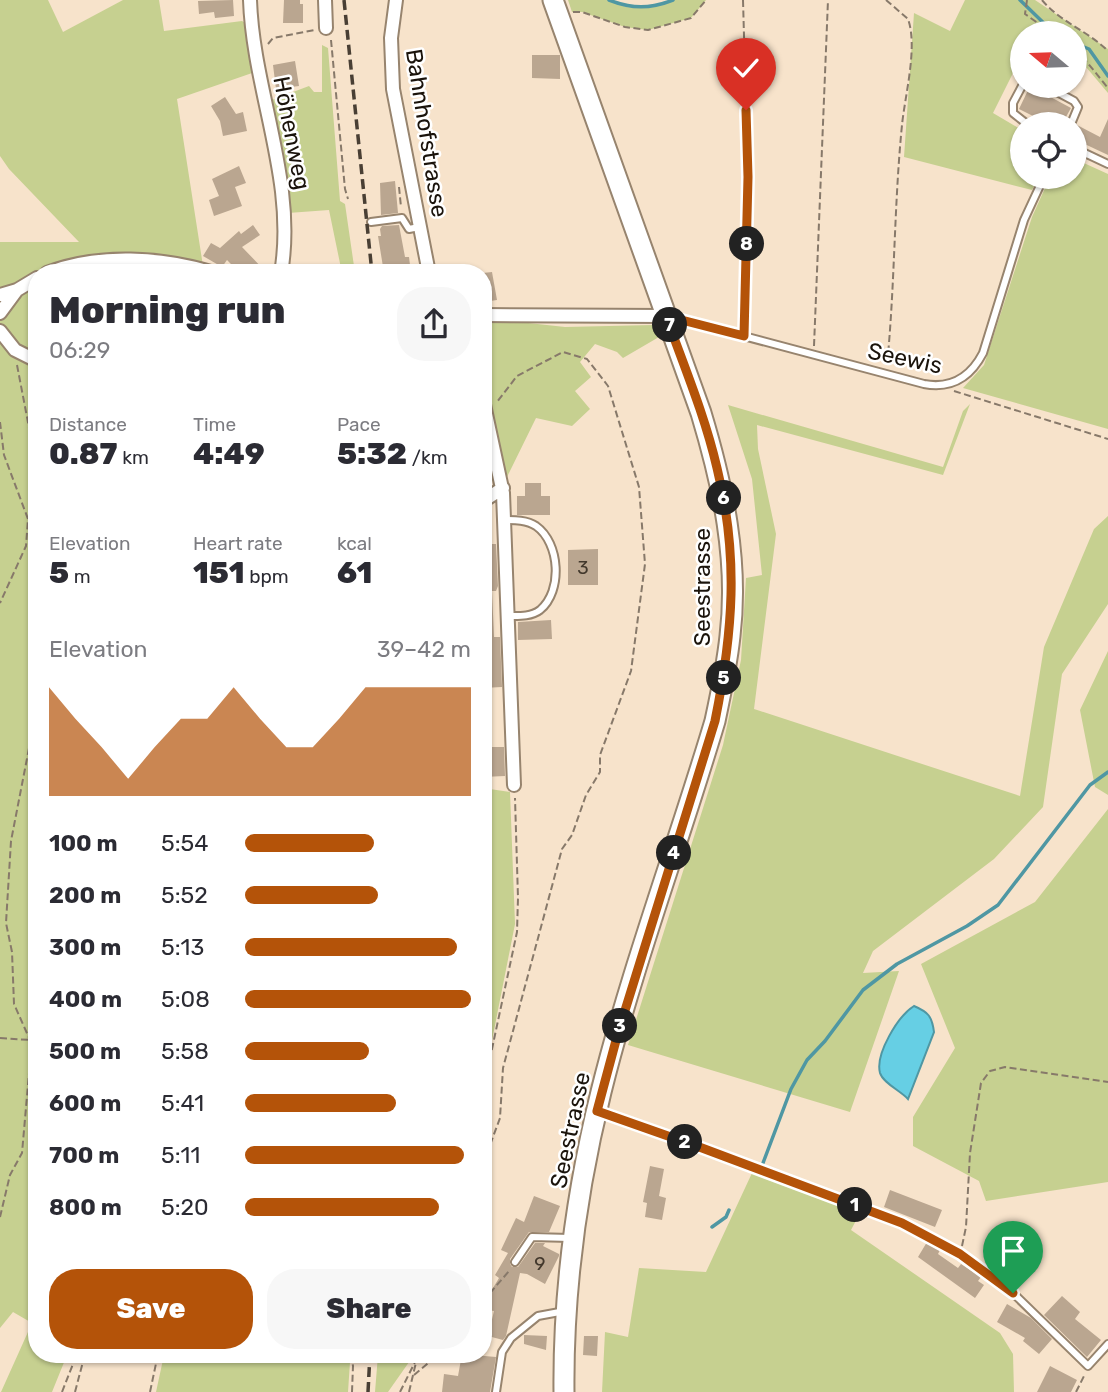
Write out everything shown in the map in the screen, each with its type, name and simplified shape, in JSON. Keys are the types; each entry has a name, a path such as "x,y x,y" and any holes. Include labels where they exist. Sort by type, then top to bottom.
{"main road":[{"name":"Seestrasse","path":"556,7 701,413 726,507 732,578 730,634 715,721 618,1033 597,1111 573,1238 566,1311 564,1392"}],"street":[{"name":"Höhenweg","path":"250,0 257,63 285,211 282,264"},
{"path":"325,0 326,28"},
{"name":"Bahnhofstrasse","path":"396,0 391,38 392,73 427,264"},
{"path":"83,264 147,260 178,264"},
{"path":"0,295 28,283"},
{"path":"0,313 17,290"},
{"path":"492,315 666,316"},
{"path":"0,331 15,350 28,356"},
{"path":"492,431 503,488 514,785"},
{"path":"492,495 503,488"}],"lane":[{"path":"1068,98 1078,107 1076,112"},
{"path":"1087,154 1108,164"},
{"name":"Seewis","path":"666,316 886,374 940,386 953,383 967,375 983,353 1024,220 1038,189"},
{"path":"371,222 402,218 409,229 420,227"},
{"path":"504,520 523,521 537,527 548,540 556,565 554,585 540,610 527,615 508,616"},
{"path":"597,1111 902,1223 960,1254 1013,1293 1088,1366 1108,1344"},
{"path":"515,1262 532,1237 573,1238"},
{"path":"496,1392 502,1352 511,1338 538,1315 566,1311"}],"path":[{"path":"556,7 582,12 625,27 648,30 691,18 706,0"},
{"path":"743,0 748,177 744,336"},
{"path":"814,354 828,0"},
{"path":"886,0 908,19 911,37 902,125 886,374"},
{"path":"1027,0 1025,14 1035,21"},
{"path":"1041,0 1054,14 1092,37 1108,51"},
{"path":"257,63 261,62 261,51 273,38 326,28 330,30 348,199"},
{"path":"1087,62 1108,88"},
{"path":"399,187 402,218"},
{"path":"15,350 28,422"},
{"path":"492,400 517,376 563,352 587,359 608,386 639,487 645,564 631,671 600,755 600,772 586,795 572,835 562,849 503,1068 500,1118 492,1140"},
{"path":"940,386 1005,409 1108,439"},
{"path":"0,422 4,455 28,519 26,546 0,603"},
{"path":"28,753 11,841 6,923 12,952 14,1004 28,1036"},
{"path":"492,1049 517,932 514,785"},
{"path":"0,1038 28,1040"},
{"path":"960,1254 966,1227 972,1134 981,1083 985,1076 993,1069 1005,1067 1108,1082"},
{"path":"0,1217 10,1175 22,1153 28,1068"},
{"path":"492,1290 515,1262"},
{"path":"62,1392 73,1363"},
{"path":"75,1392 83,1363"},
{"path":"150,1392 156,1363"},
{"path":"352,1363 352,1392"},
{"path":"400,1392 414,1363"},
{"path":"409,1392 416,1363"},
{"path":"413,1376 428,1363"},
{"path":"1076,1392 1082,1382"}],"green space":[{"path":"0,0 48,0 63,32 123,0 159,0 164,31 242,21 247,24 255,72 177,99 203,264 28,264 28,1321 13,1312 0,1328 0,242 79,242 9,169 0,156"},
{"path":"568,0 612,0 626,7 643,8 673,0 706,0 691,18 648,30 625,27 582,12 572,12"},
{"path":"965,0 1035,0 1066,21 1010,21 1010,79 993,113 1010,123 1010,184 904,157 914,13 950,31"},
{"path":"1087,35 1108,49 1108,93 1087,68"},
{"path":"322,45 328,48 340,201 345,204 354,264 340,264 329,210 288,213 269,101 309,86 314,92 322,92"},
{"path":"1087,164 1108,174 1108,429 963,388 984,365 1032,217 1045,189 1087,189"},
{"path":"492,320 565,327 653,325 659,337 623,358 617,352 595,344 580,362 591,377 575,391 590,409 572,426 536,418 506,479 492,416"},
{"path":"970,404 943,475 757,425 758,449 776,534 754,709 1020,796 1044,647 1094,529 1108,516 1108,604 1062,674 1043,807 994,859 873,951 863,973 899,971 850,1112 628,1045 723,745 741,660 746,578 762,575 752,479 728,405 943,467 963,411"},
{"path":"1108,651 1108,795 1095,787 1080,710"},
{"path":"492,789 510,792 515,924 492,1040"},
{"path":"1108,809 1108,1182 986,1201 979,1181 913,1146 913,1117 955,1048 921,964 1035,902"},
{"path":"752,1173 860,1213 851,1230 1000,1333 1013,1354 1014,1392 602,1392 605,1332 628,1337 639,1268 706,1272"},
{"path":"28,1332 28,1363 64,1363 52,1392 1,1392"},
{"path":"162,1363 350,1363 348,1392 156,1392"},
{"path":"377,1363 408,1363 388,1392 375,1392"}],"water":[{"path":"914,1006 928,1015 934,1032 908,1099 885,1080 879,1065 889,1036 901,1018"}],"building":[{"path":"233,0 234,16 215,18 214,12 199,14 198,1"},
{"path":"284,0 300,0 300,4 303,4 303,23 283,23"},
{"path":"532,55 560,55 560,79 532,78"},
{"path":"295,61 299,86 276,89 273,65"},
{"path":"225,97 236,114 243,112 247,131 223,136 220,121 211,106"},
{"path":"1024,98 1052,98 1071,108 1069,112 1025,112 1019,109"},
{"path":"1108,119 1108,155 1087,145 1087,130 1100,137"},
{"path":"239,166 246,183 235,187 242,206 214,216 209,200 219,196 212,179"},
{"path":"395,181 398,213 381,215 380,183"},
{"path":"253,225 260,235 242,247 258,264 231,264 227,260 224,264 217,264 203,256 211,243 220,248 239,231 241,234"},
{"path":"399,225 405,257 409,257 410,264 383,264 378,236 381,236 382,226"},
{"path":"492,272 497,300 492,301"},
{"path":"525,483 541,483 541,496 550,496 550,515 517,515 517,496 525,496"},
{"path":"492,544 496,544 496,591 492,591"},
{"path":"598,549 598,585 568,585 568,550"},
{"path":"492,591 494,637 500,637 502,687 492,688"},
{"path":"551,620 552,639 518,640 518,622"},
{"path":"492,747 504,747 505,776 492,777"},
{"path":"650,1166 664,1169 659,1196 666,1198 662,1220 645,1217 647,1203 643,1202"},
{"path":"890,1190 942,1210 935,1227 884,1207"},
{"path":"534,1196 560,1206 549,1232 529,1232 510,1259 512,1267 518,1267 535,1243 545,1243 543,1246 559,1256 545,1284 520,1273 503,1340 492,1337 492,1290 499,1278 495,1275 508,1253 501,1250 516,1218 524,1222"},
{"path":"927,1242 940,1250 938,1254 958,1268 961,1264 981,1277 978,1281 984,1285 975,1298 918,1257"},
{"path":"1062,1296 1080,1312 1075,1319 1101,1340 1087,1357 1044,1315"},
{"path":"1007,1304 1031,1318 1052,1339 1039,1354 1023,1341 1025,1338 997,1322"},
{"path":"524,1335 547,1336 546,1350 524,1344"},
{"path":"584,1336 598,1336 597,1356 583,1355"},
{"path":"492,1357 496,1357 490,1392 442,1392 444,1374 458,1376 460,1363 492,1363"},
{"path":"1050,1366 1077,1380 1071,1392 1037,1392"}],"waterway":[{"path":"609,0 641,7 673,0"},
{"path":"1020,0 1042,21"},
{"path":"1087,48 1108,76"},
{"path":"763,1163 791,1089 807,1060 825,1041 863,990 897,964 967,926 998,905 1090,785 1108,772"},
{"path":"712,1227 726,1217 729,1210"}],"railway":[{"path":"344,0 371,264"},
{"path":"368,1392 370,1363"}],"route":[{"path":"746,110 748,177 744,336 666,316 701,413 726,507 732,603 724,675 715,721 605,1075 597,1111 902,1223 960,1254 1013,1293"}]}
